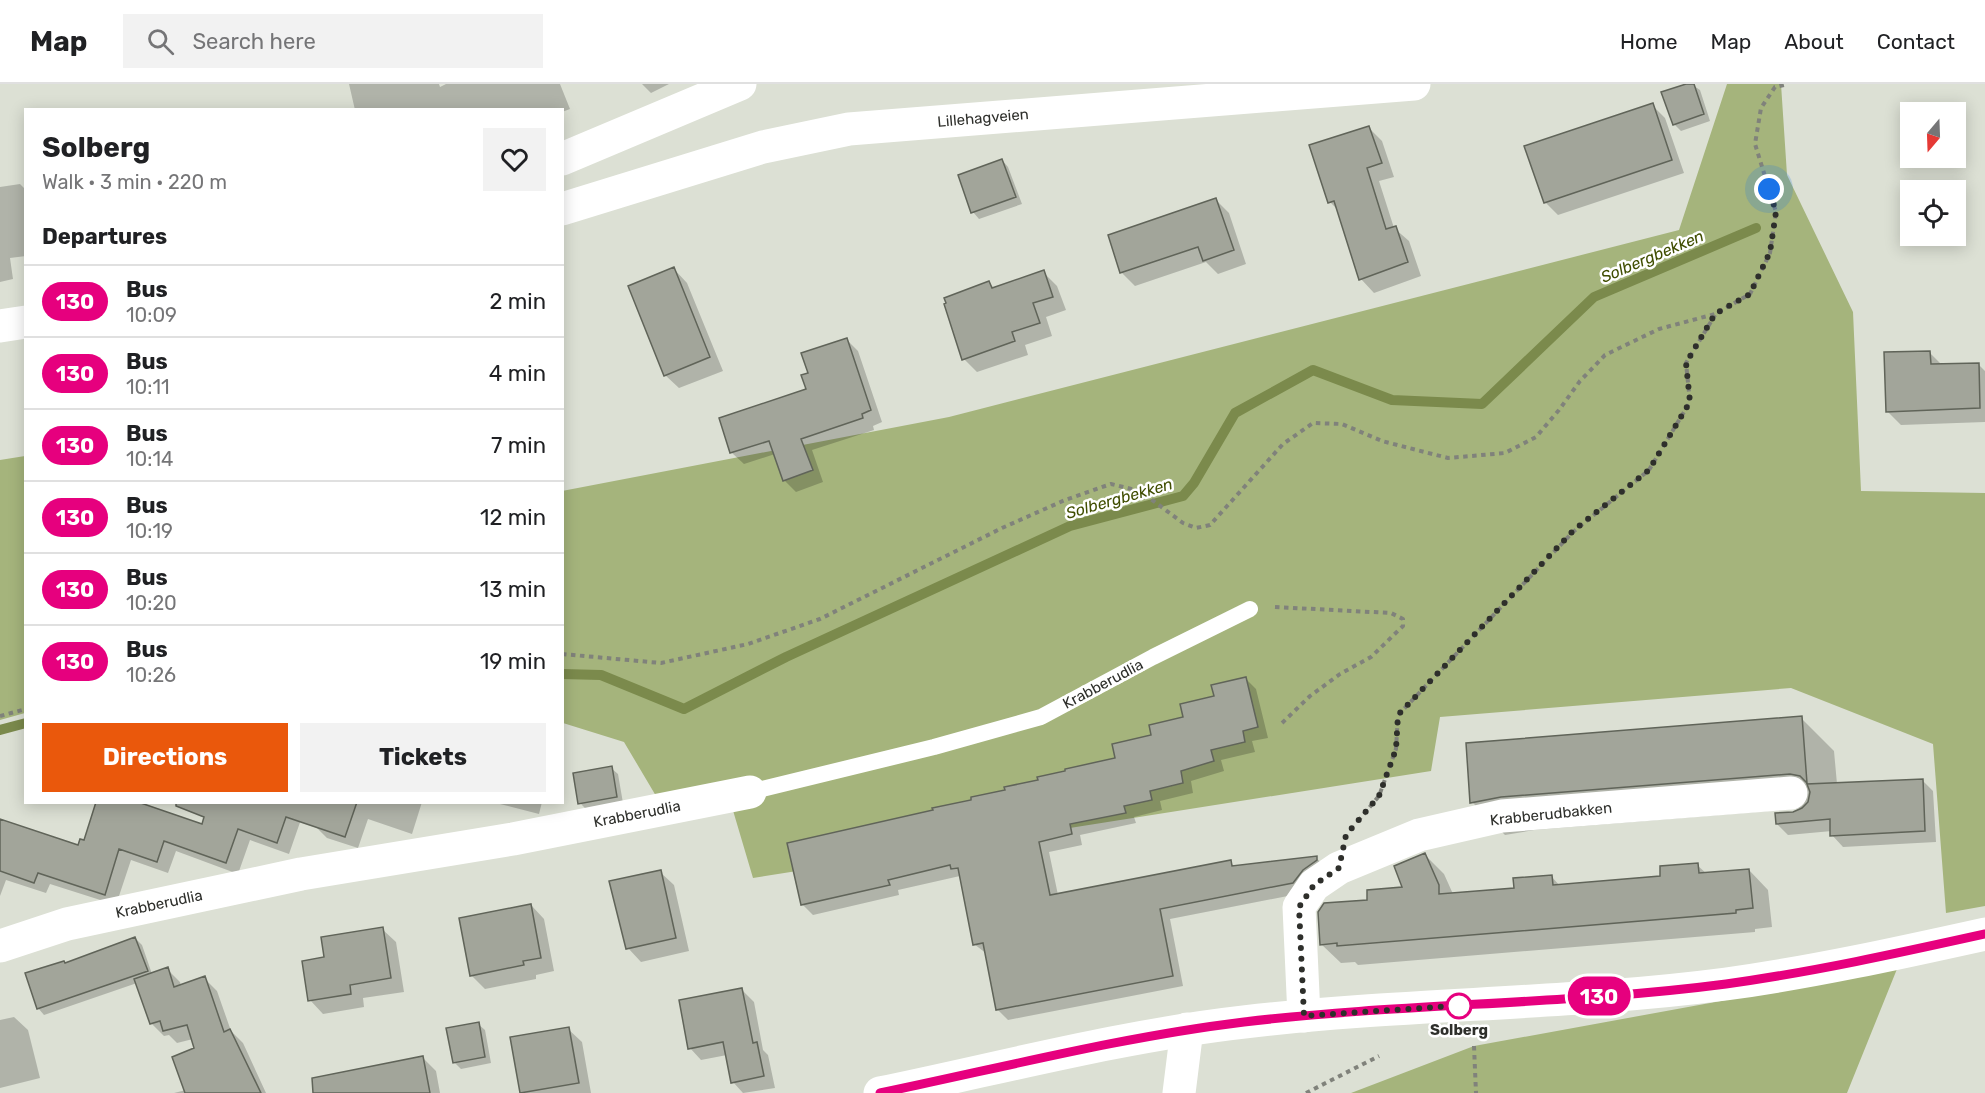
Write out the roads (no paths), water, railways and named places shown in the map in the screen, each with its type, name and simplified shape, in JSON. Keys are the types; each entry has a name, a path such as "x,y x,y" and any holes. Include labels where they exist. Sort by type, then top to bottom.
{"street":[{"path":"564,158 740,84"},
{"name":"Lillehagveien","path":"564,207 763,147 849,129 1414,84"},
{"path":"0,326 24,322"},
{"name":"Krabberudlia","path":"0,946 67,924 301,874 513,839 750,792"},
{"name":"Krabberudbakken","path":"1304,1016 1299,907 1314,885 1339,868 1419,835 1502,816 1791,793"},
{"path":"880,1093 1187,1029 1304,1016 1572,998 1725,984 1825,968 1985,934"},
{"path":"1179,1093 1187,1029"}],"lane":[{"name":"Krabberudlia","path":"750,792 934,747 1041,717 1153,657 1250,609"}],"waterway":[{"name":"Solbergbekken","path":"564,674 601,675 684,709 786,657 1070,526 1183,496 1194,483 1235,413 1313,370 1392,400 1482,404 1594,297 1756,228"},
{"name":"Solbergbekken","path":"0,730 24,724"}],"place":[{"name":"Solberg","path":"1459,1006"}]}
